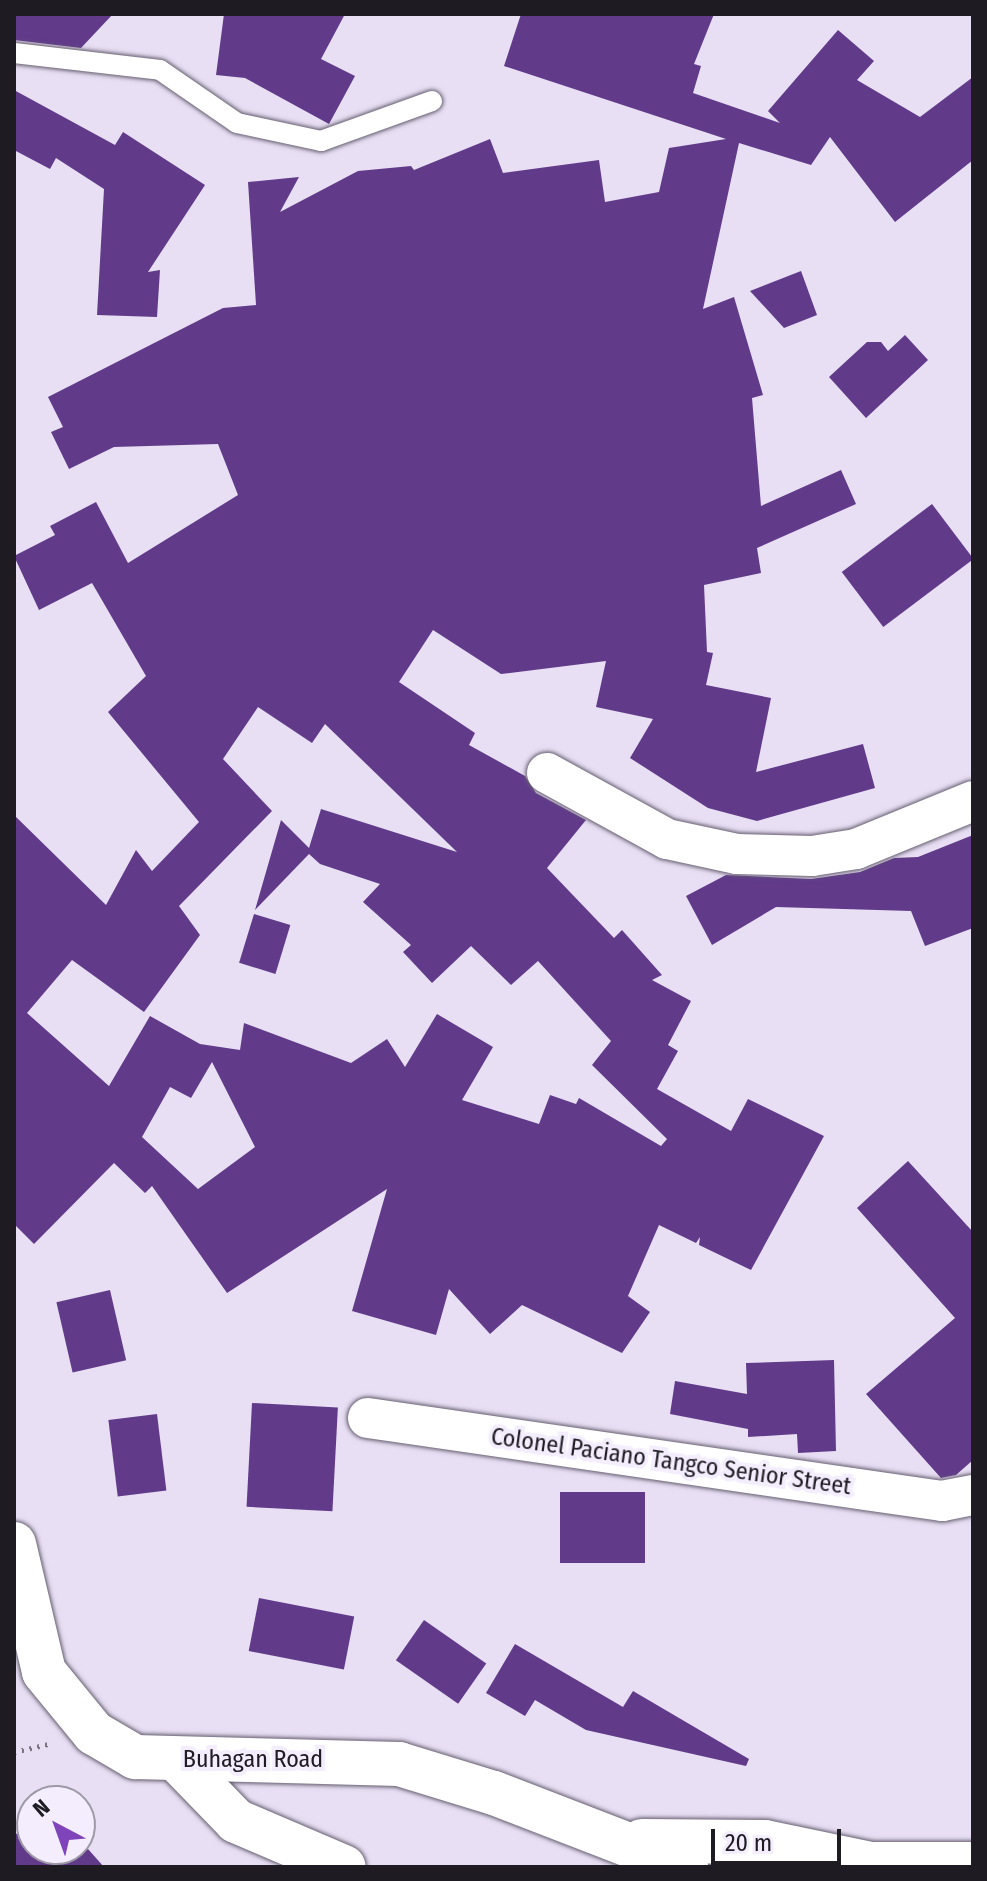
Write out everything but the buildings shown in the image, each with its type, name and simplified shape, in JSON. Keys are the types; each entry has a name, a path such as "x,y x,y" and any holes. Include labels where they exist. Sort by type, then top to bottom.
{"main road":[{"name":"Buhagan Road","path":"14,1544 44,1672 94,1733 135,1757 399,1764 494,1793 682,1866"},
{"path":"176,1759 236,1821 344,1867"},
{"name":"Buhagan Road","path":"616,1840 765,1842 870,1864 973,1864"}],"street":[{"path":"547,773 667,839 737,854 812,856 856,849 973,801"},
{"name":"Colonel Paciano Tangco Senior Street","path":"368,1418 785,1481 942,1501 973,1495"}],"lane":[{"path":"14,53 160,70 237,123 321,141 432,101"}]}
